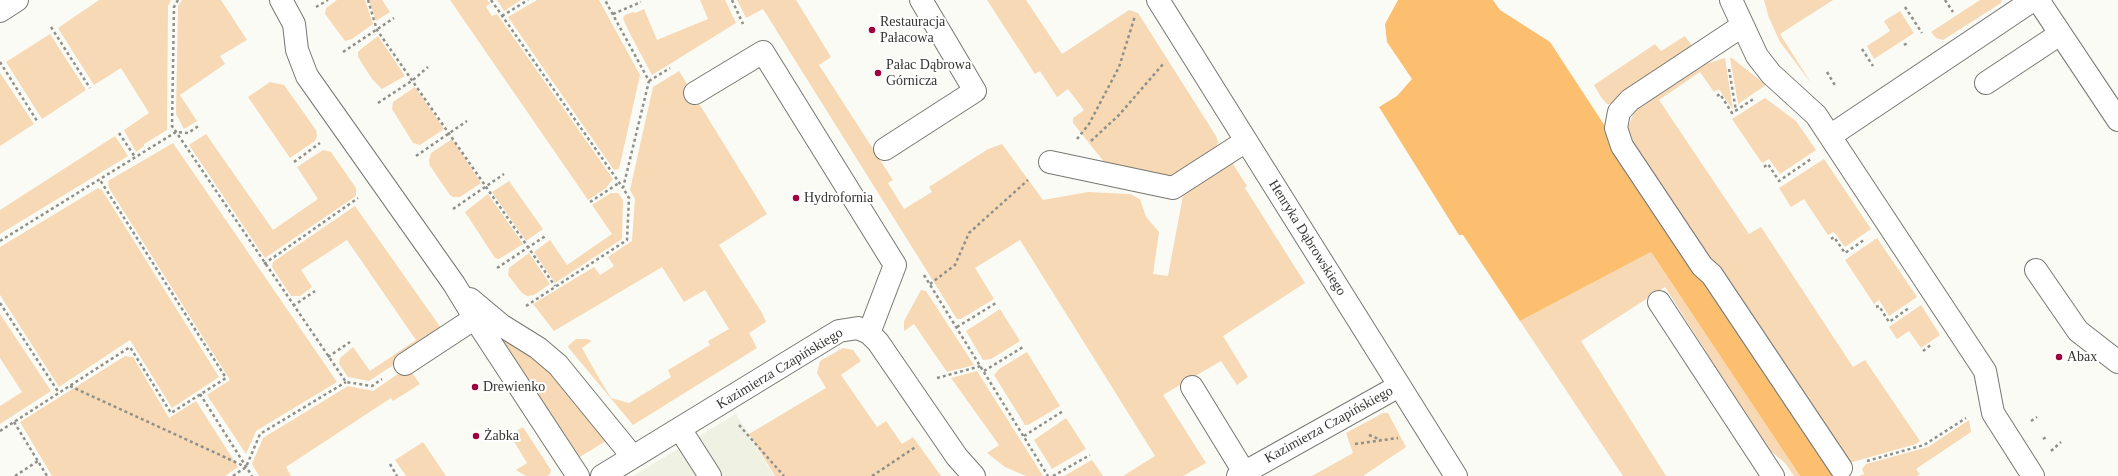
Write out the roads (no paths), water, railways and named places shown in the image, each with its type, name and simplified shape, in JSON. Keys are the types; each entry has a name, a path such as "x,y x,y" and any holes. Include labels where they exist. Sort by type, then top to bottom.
{"street":[{"path":"0,11 17,0"},
{"path":"281,0 294,24 298,50 307,76 454,284 578,476"},
{"path":"885,149 975,91 921,0"},
{"name":"Henryka Dąbrowskiego","path":"1158,0 1456,476"},
{"path":"1731,0 1757,56 1771,74 1816,115 1985,371 1988,382 1990,403 1997,422 2034,476"},
{"path":"1830,136 2033,0"},
{"path":"2038,0 2118,120"},
{"path":"1742,26 1630,100 1619,112 1616,128 1622,146 1702,266 1712,275 1841,468"},
{"path":"1986,83 2060,34"},
{"path":"695,93 763,52 895,265 869,333 878,342 957,457 974,476"},
{"path":"1050,162 1173,188 1246,141"},
{"path":"2036,270 2078,331 2118,362"},
{"path":"454,284 501,325 538,348 558,365 633,457"},
{"path":"1659,302 1773,476"},
{"path":"406,364 475,318"},
{"name":"Kazimierza Czapińskiego","path":"602,476 839,332 858,328 869,333"},
{"name":"Kazimierza Czapińskiego","path":"1241,474 1399,386"},
{"path":"1192,387 1241,474"},
{"path":"680,429 710,476"}],"place":[{"name":"Restauracja Pałacowa","path":"872,30"},
{"name":"Pałac Dąbrowa Górnicza","path":"878,73"},
{"name":"Hydrofornia","path":"796,198"},
{"name":"Abax","path":"2059,357"},
{"name":"Drewienko","path":"475,387"},
{"name":"Żabka","path":"476,436"}]}
